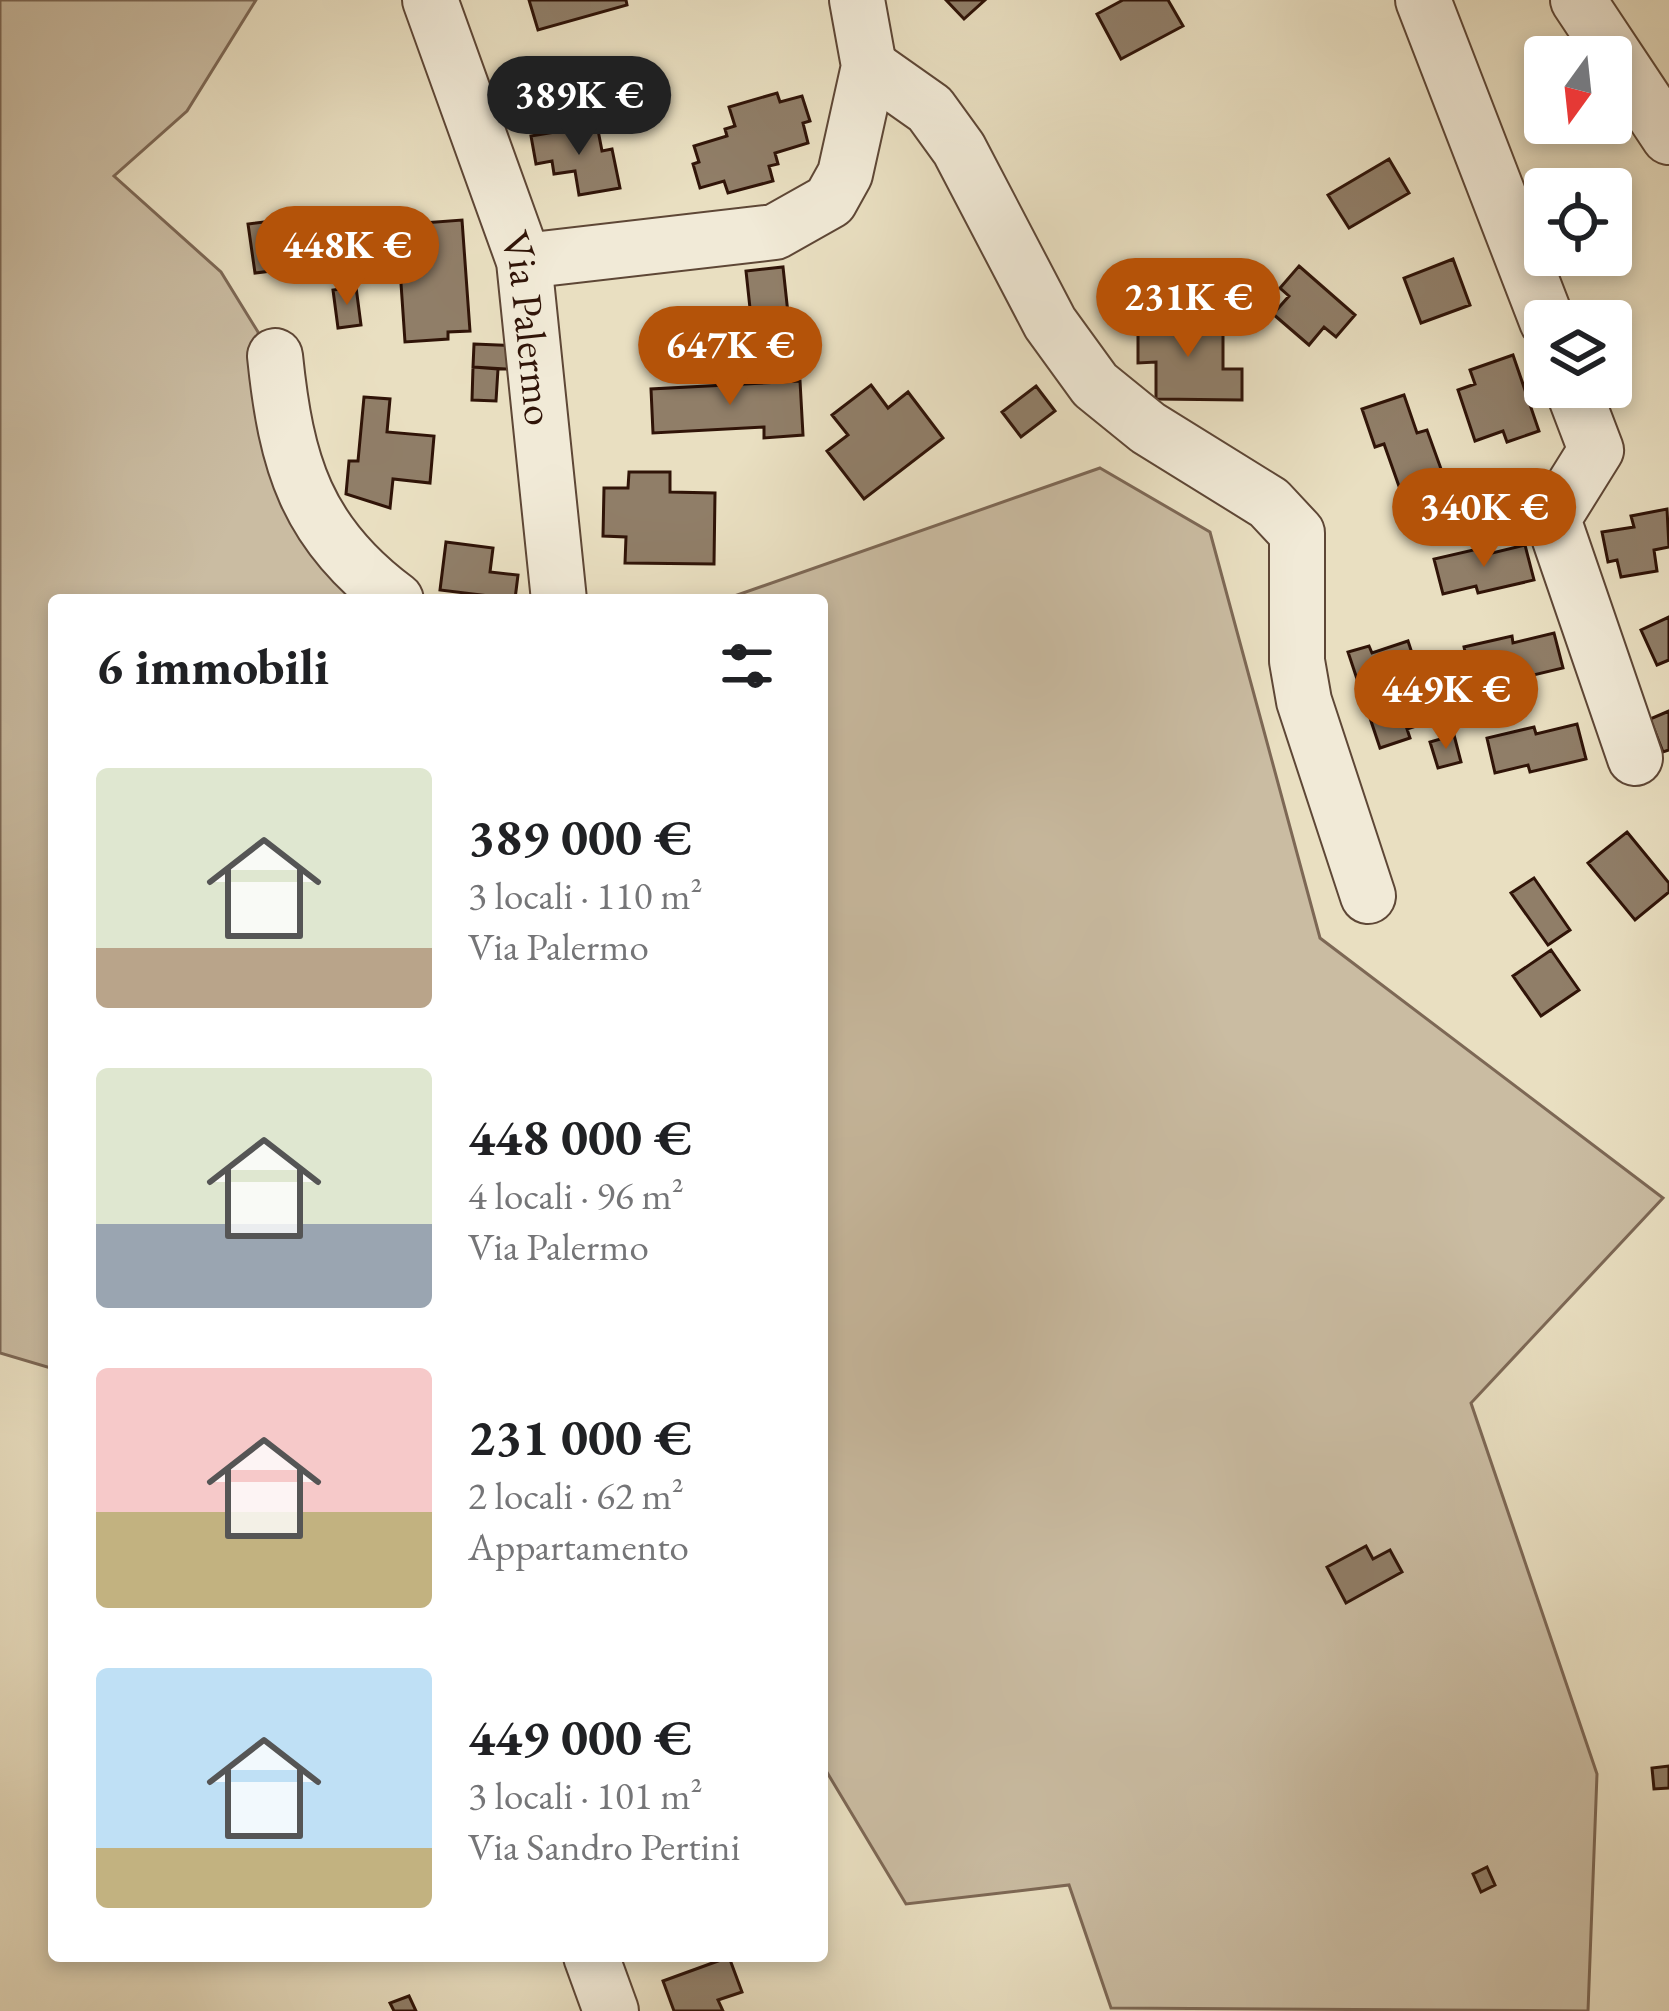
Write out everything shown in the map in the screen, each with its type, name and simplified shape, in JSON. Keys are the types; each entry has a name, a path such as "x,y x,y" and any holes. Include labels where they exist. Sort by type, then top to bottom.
{"street":[{"name":"Via Palermo","path":"430,0 524,261 558,594"},
{"path":"524,261 775,232 830,201 845,174 869,66 857,0"},
{"path":"1423,0 1538,300"},
{"path":"1578,0 1669,137"},
{"path":"869,66 930,109 940,122 1050,323 1095,385 1148,428 1269,503 1297,533 1297,661 1304,701 1368,896"},
{"path":"275,356 282,423 300,486 326,531 366,578 388,594"},
{"path":"1580,408 1596,450 1553,519 1635,758"},
{"path":"593,1962 611,2011"}],"shaded area":[{"path":"0,0 256,0 187,111 114,176 221,272 258,332 269,426 373,594 48,594 48,1367 0,1353"},
{"path":"1100,468 1210,532 1320,938 1663,1198 1471,1403 1597,1774 1588,2011 1111,2008 1069,1885 906,1904 828,1774 828,594 740,594"}],"building":[{"path":"529,0 626,0 627,5 538,30"},
{"path":"946,0 985,0 964,19"},
{"path":"1123,0 1168,0 1183,26 1121,59 1097,14"},
{"path":"777,93 780,102 802,96 810,121 803,123 808,143 775,153 778,164 769,166 773,181 728,193 724,181 700,188 694,146 727,136 725,129 735,126 729,107"},
{"path":"597,125 602,151 612,149 620,188 579,195 575,171 554,174 552,161 536,164 531,136"},
{"path":"1389,159 1409,193 1349,228 1328,195"},
{"path":"329,214 336,263 255,273 248,224"},
{"path":"462,220 470,331 448,332 448,339 405,342 397,225"},
{"path":"1453,259 1470,305 1421,323 1404,278"},
{"path":"1299,266 1355,315 1336,337 1324,327 1309,345 1273,314 1289,296 1280,288"},
{"path":"783,267 790,332 753,336 746,271"},
{"path":"356,287 361,325 338,328 333,290"},
{"path":"1138,320 1223,320 1223,369 1242,369 1242,400 1156,399 1156,362 1138,363"},
{"path":"474,344 519,346 521,370 473,367"},
{"path":"1513,355 1524,387 1524,408 1531,408 1539,431 1507,442 1503,431 1475,441 1458,390 1475,384 1470,370"},
{"path":"473,367 498,369 496,401 472,400"},
{"path":"800,381 803,435 764,438 764,427 653,433 651,389"},
{"path":"871,385 888,408 908,392 943,438 864,499 827,451 848,435 832,415"},
{"path":"1036,386 1055,411 1021,437 1002,412"},
{"path":"1404,395 1417,433 1427,430 1449,491 1406,506 1384,444 1375,447 1362,409"},
{"path":"364,397 390,399 387,432 434,436 430,483 393,479 390,508 346,494 349,461 358,461"},
{"path":"629,472 670,472 670,492 715,493 714,564 625,563 626,537 603,536 604,488 628,488"},
{"path":"1667,509 1669,547 1654,550 1657,571 1621,577 1617,560 1608,562 1602,532 1634,527 1631,516"},
{"path":"446,542 493,548 490,572 518,575 516,594 440,590"},
{"path":"1525,545 1534,580 1478,593 1476,586 1443,594 1434,559 1482,548 1484,555"},
{"path":"1669,617 1669,660 1657,665 1641,630"},
{"path":"1554,633 1563,668 1508,681 1506,674 1472,682 1464,647"},
{"path":"1408,641 1434,720 1407,729 1410,738 1380,748 1348,652 1369,646 1372,653"},
{"path":"1669,711 1669,750 1663,752 1650,719"},
{"path":"1577,724 1586,759 1530,772 1528,765 1495,773 1487,738 1534,727 1536,734"},
{"path":"1454,735 1461,762 1438,768 1430,742"},
{"path":"1627,832 1669,883 1669,892 1635,920 1588,863"},
{"path":"1534,878 1570,930 1548,945 1511,893"},
{"path":"1551,950 1579,990 1541,1016 1513,976"},
{"path":"1366,1546 1373,1559 1390,1550 1402,1572 1346,1603 1327,1567"},
{"path":"1669,1766 1669,1788 1654,1789 1652,1768"},
{"path":"1487,1867 1495,1885 1481,1892 1473,1874"},
{"path":"715,1962 731,1962 742,1992 718,2000 723,2011 674,2011 663,1981"},
{"path":"409,1996 416,2011 394,2011 390,2003"}]}
